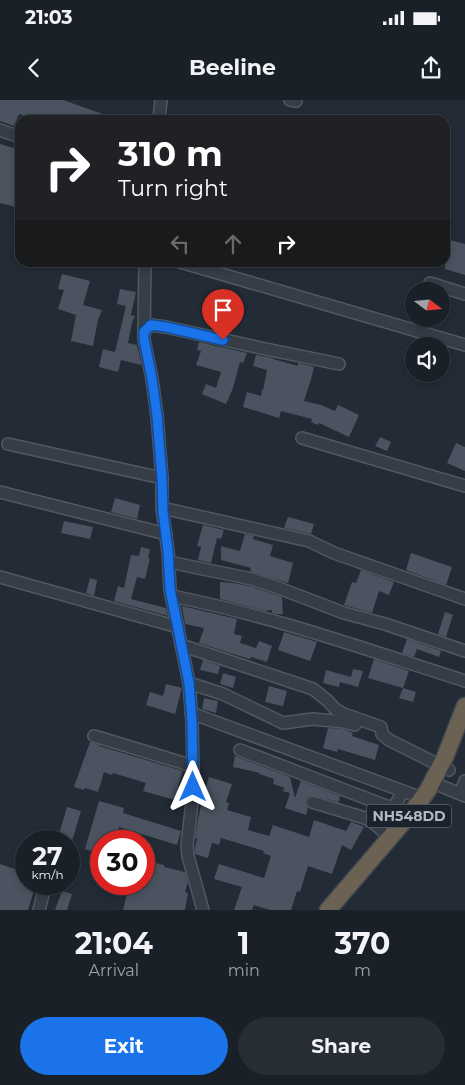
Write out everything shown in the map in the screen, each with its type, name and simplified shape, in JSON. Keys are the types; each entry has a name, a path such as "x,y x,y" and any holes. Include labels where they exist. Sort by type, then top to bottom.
{"highway":[{"name":"NH548DD","path":"328,910 365,875 412,825 441,786 465,706"},
{"name":"NH548DD","path":"342,910 390,838 422,798 437,774 445,768 465,732"}],"street":[{"path":"160,115 161,100"},
{"path":"0,130 15,134"},
{"path":"145,267 144,339 157,416 162,478 162,508 172,596 189,683 193,766 192,803 187,845 188,856 203,910"},
{"path":"197,267 465,345"},
{"path":"450,289 465,294"},
{"path":"144,332 151,325 166,327 339,364"},
{"path":"302,438 465,486"},
{"path":"8,444 162,478"},
{"path":"0,492 166,534"},
{"path":"162,508 309,541 334,552 465,598"},
{"path":"169,562 252,579 344,613 385,624 465,651"},
{"path":"0,577 178,628"},
{"path":"172,596 213,604 276,621 465,680"},
{"path":"181,645 313,689 335,709 381,727 382,734"},
{"path":"189,683 223,694 283,723 313,719 361,725 382,734 399,746 445,768"},
{"path":"191,713 422,798"},
{"path":"94,736 193,766"},
{"path":"240,750 389,807 395,805 402,792"},
{"path":"441,786 462,795 465,781"},
{"path":"312,802 365,818 375,824 390,838"},
{"path":"38,910 43,895"}],"building":[{"path":"0,100 63,100 106,115 19,114 15,115 14,126 0,121"},
{"path":"0,144 15,148 15,207 0,203"},
{"path":"450,240 465,244 465,275 445,269 445,267 450,267"},
{"path":"62,274 90,281 83,305 102,310 93,346 71,341 76,315 58,309 64,290 58,289"},
{"path":"120,289 136,292 131,315 135,316 128,343 137,345 141,365 121,360 118,372 99,367 103,349 115,352 126,306 117,304"},
{"path":"199,342 247,353 243,363 240,362 233,388 226,404 202,394 206,384 216,388 221,372 196,365 201,351 197,350"},
{"path":"256,355 298,366 298,363 314,367 304,401 335,411 338,405 359,415 349,437 319,423 318,425 311,422 312,419 281,411 279,418 243,407 247,392 261,396 263,390 267,370 253,366"},
{"path":"380,437 391,442 387,451 375,446"},
{"path":"456,443 465,447 465,471 447,463"},
{"path":"115,498 140,505 137,519 111,512"},
{"path":"288,517 314,524 311,534 284,528"},
{"path":"64,521 93,527 90,539 61,533"},
{"path":"203,525 224,530 221,539 217,538 211,563 198,560 201,547 197,546"},
{"path":"245,534 254,536 253,539 273,545 270,556 293,563 288,583 250,571 251,568 221,560 221,546 240,551"},
{"path":"141,547 150,549 148,558 150,558 145,579 137,577 131,599 166,608 168,616 114,601 118,586 124,588 131,555 139,556"},
{"path":"411,553 452,567 446,585 406,570"},
{"path":"361,570 394,582 389,595 379,591 372,613 344,605 352,582 356,583"},
{"path":"90,578 97,580 94,596 86,593"},
{"path":"220,582 250,586 282,597 283,614 272,613 272,610 265,611 220,599"},
{"path":"182,606 237,619 234,634 242,636 240,643 256,648 259,641 272,646 267,662 251,657 250,659 199,643 204,628 185,624"},
{"path":"445,612 453,615 446,637 438,634"},
{"path":"284,632 317,642 310,661 278,650"},
{"path":"407,639 441,651 439,657 417,649 414,657 402,653"},
{"path":"374,659 409,671 403,688 368,678"},
{"path":"203,660 220,666 218,674 200,670"},
{"path":"353,669 363,671 358,687 340,682 339,687 323,683 326,670 351,677"},
{"path":"223,673 236,677 233,688 220,684"},
{"path":"166,684 182,688 175,714 146,705 150,692 163,696"},
{"path":"269,686 287,691 283,706 265,702"},
{"path":"403,688 416,692 413,702 399,698"},
{"path":"204,698 218,701 216,713 202,709"},
{"path":"328,728 343,729 353,733 352,736 379,745 375,760 338,749 337,752 323,748"},
{"path":"90,742 183,771 175,800 143,791 146,783 113,773 112,775 104,772 98,792 74,787"},
{"path":"235,756 290,777 295,798 301,781 340,796 339,802 311,795 305,800 308,808 306,815 285,808 290,793 282,791 285,788 273,784 274,779 260,773 233,767"},
{"path":"209,777 232,784 226,802 229,803 227,810 251,817 248,830 269,836 273,825 309,837 314,820 346,831 351,822 364,827 351,850 342,845 332,874 308,866 300,892 297,891 291,910 270,910 254,905 252,910 234,910 242,887 214,879 219,864 264,878 271,856 263,853 264,851 221,838 219,845 212,843 208,858 195,854 197,839 195,838 200,805"},
{"path":"99,801 124,808 123,813 181,831 177,845 155,838 155,830 129,830 119,827 118,830 91,830"},
{"path":"67,807 81,811 75,830 60,830"},
{"path":"90,832 90,851 85,849"},
{"path":"155,863 185,872 188,882 185,892 188,893 185,910 123,910 127,895 155,895"},
{"path":"0,864 15,869 15,895 33,895 28,910 0,910"},
{"path":"61,895 72,895 67,910 55,910"}],"route":[{"path":"193,787 192,721 189,683 170,589 157,416 144,332 151,325 223,340"}]}
